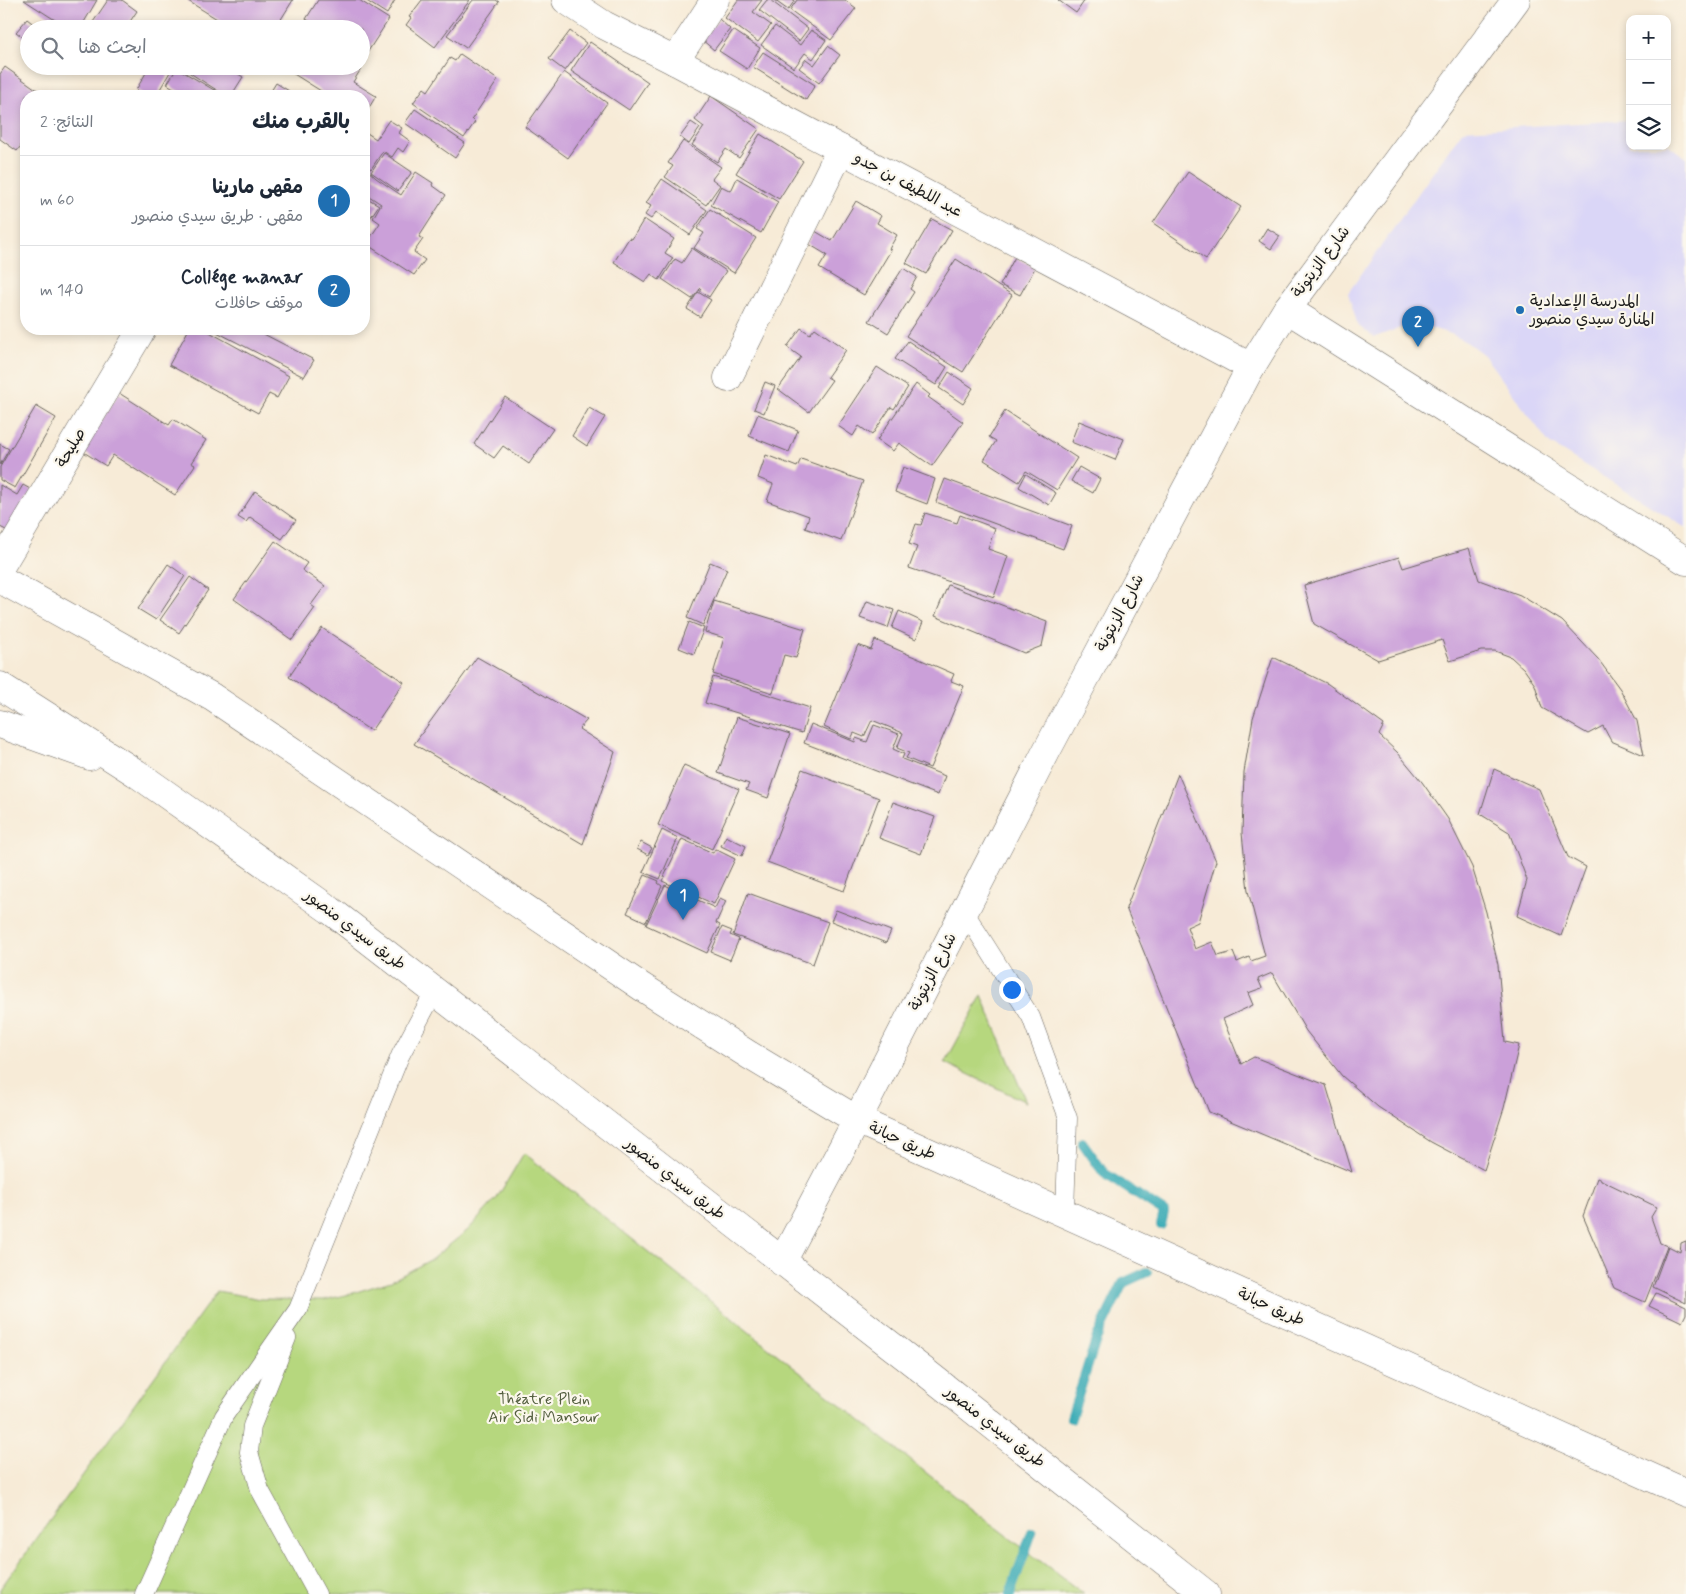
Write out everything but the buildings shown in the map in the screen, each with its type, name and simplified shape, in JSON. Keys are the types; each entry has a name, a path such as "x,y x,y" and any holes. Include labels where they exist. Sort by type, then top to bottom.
{"street":[{"name":"عبد اللطيف بن جدو","path":"566,0 604,25 1251,368"},
{"path":"675,61 716,0"},
{"name":"شارع الزيتونة","path":"782,1262 1046,752 1251,368 1287,309 1516,0"},
{"path":"728,378 841,149"},
{"path":"1287,309 1686,561"},
{"name":"صليحة","path":"0,567 138,335"},
{"name":"طريق حبانة","path":"0,578 212,697 642,987 749,1055 857,1120 1686,1493"},
{"name":"طريق سيدي منصور","path":"0,686 136,773 330,910 924,1371 1206,1594"},
{"name":"طريق سيدي منصور","path":"0,724 136,773"}],"lane":[{"path":"964,911 1030,1018 1068,1118 1065,1214"},
{"path":"317,1594 260,1490 249,1452 252,1426 400,1056 434,992"},
{"path":"144,1594 224,1416 298,1309"}],"shaded area":[{"name":"المدرسة الإعدادية المنارة سيدي منصور","path":"1626,120 1626,150 1671,150 1671,147 1686,158 1686,528 1549,443 1484,355 1468,343 1451,334 1428,327 1403,327 1375,337 1358,326 1348,293 1463,130"}],"green space":[{"path":"982,995 1026,1102 945,1063"},
{"name":"Théatre Plein Air Sidi Mansour","path":"524,1153 978,1514 1084,1594 0,1594 0,1589 217,1291 261,1299 324,1300 391,1281 432,1259 468,1230 497,1198"}],"waterway":[{"path":"1082,1142 1104,1173 1164,1212 1161,1225"},
{"path":"1071,1418 1097,1337 1123,1283 1147,1272"},
{"path":"1010,1594 1032,1532"}],"place":[{"name":"المدرسة الإعدادية المنارة سيدي منصور","path":"1520,310"},
{"name":"Collége manar","path":"1418,347"},
{"name":"مقهى مارينا","path":"683,920"}]}
